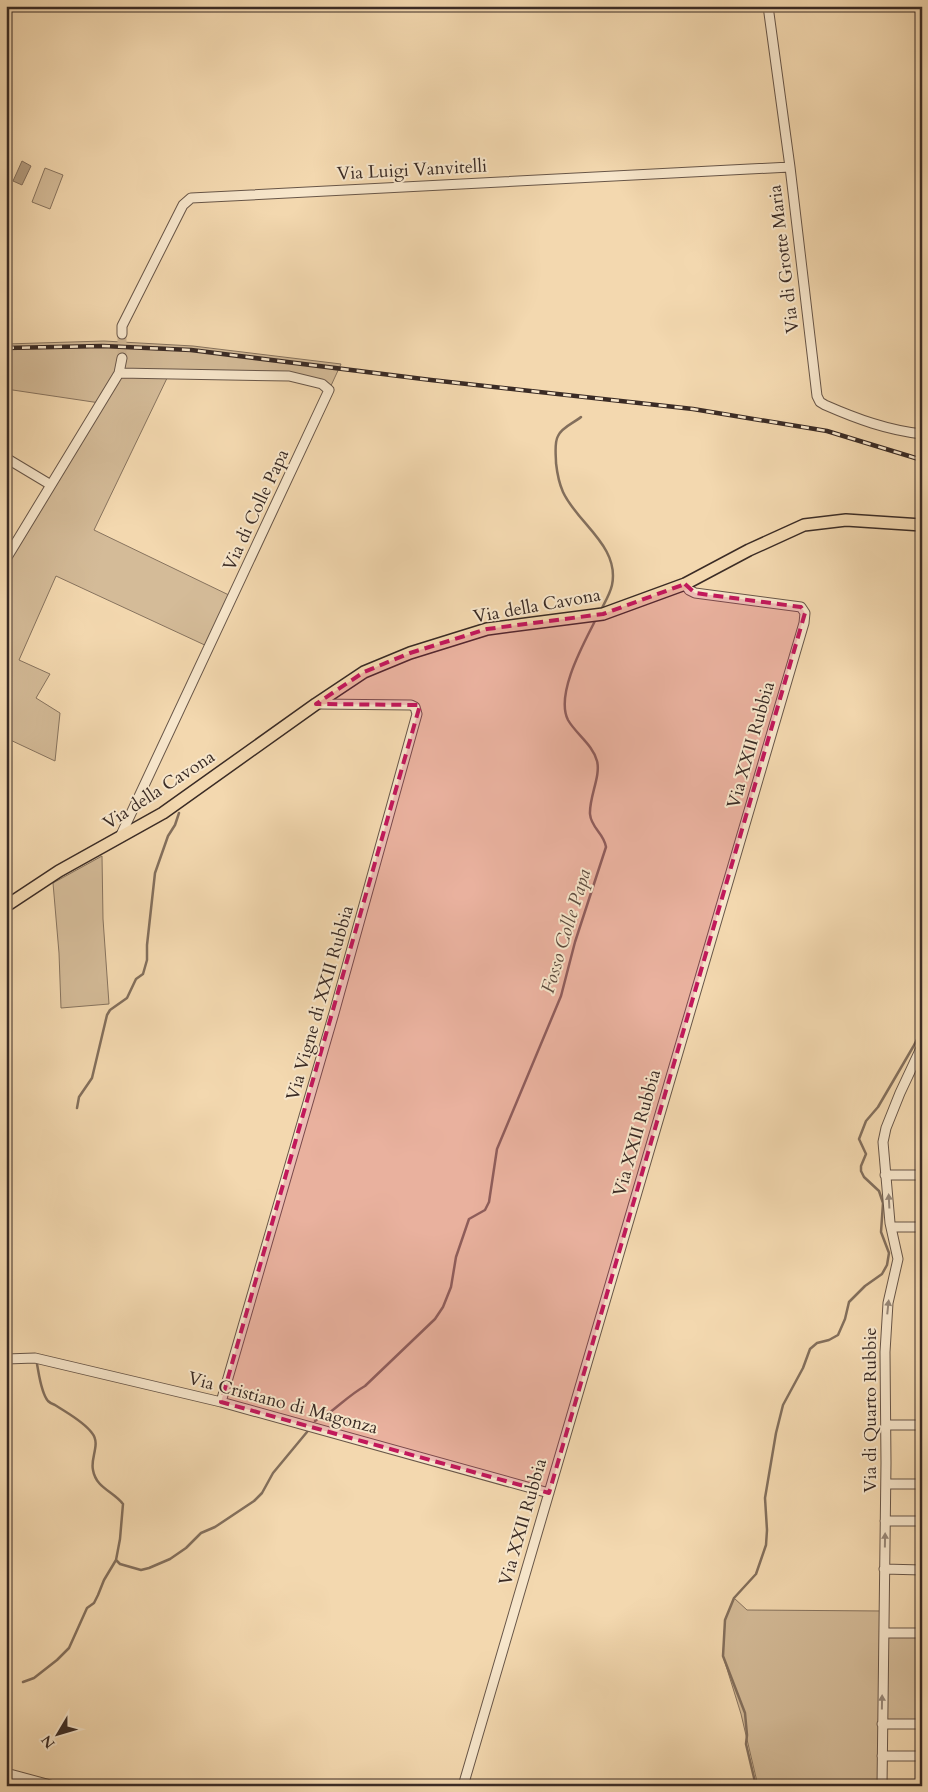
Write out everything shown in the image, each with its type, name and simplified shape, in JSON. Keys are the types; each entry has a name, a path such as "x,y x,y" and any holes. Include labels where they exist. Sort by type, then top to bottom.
{"main road":[{"name":"Via della Cavona","path":"6,906 59,872 163,813 364,672 410,653 487,629 598,614 685,584 749,550 804,525 846,520 922,525"}],"street":[{"name":"Via di Grotte Maria","path":"768,6 818,398 825,405 865,422 895,430 922,434"},
{"name":"Via Luigi Vanvitelli","path":"122,334 122,326 182,205 191,198 790,167"},
{"path":"6,559 118,373 122,358"},
{"name":"Via di Colle Papa","path":"118,373 289,376 322,384 329,390 120,837"},
{"path":"6,458 51,485"},
{"name":"Via XXII Rubbia","path":"463,1786 804,623 805,613 801,607 695,593 689,590 685,584"},
{"name":"Via Vigne di XXII Rubbia","path":"221,1402 337,1003 417,714 415,707 411,705 316,704"},
{"name":"Via di Quarto Rubbie","path":"882,1786 886,1484 885,1352 889,1298 898,1259 891,1227 883,1146 886,1128 906,1078 922,1046"},
{"path":"886,1175 922,1175"},
{"path":"891,1227 922,1227"},
{"name":"Via Cristiano di Magonza","path":"6,1359 35,1358 221,1402 549,1493"},
{"path":"886,1425 922,1425"},
{"path":"886,1484 922,1484"},
{"path":"885,1521 922,1521"},
{"path":"884,1569 922,1570"},
{"path":"884,1633 922,1633"},
{"path":"882,1724 922,1724"},
{"path":"882,1756 922,1756"},
{"path":"8,1786 7,1773 54,1786"}],"highlighted area":[{"path":"685,584 695,593 801,607 805,613 549,1493 221,1402 420,705 316,704 364,672 410,653 487,629 603,614"}],"shaded area":[{"path":"22,161 31,166 22,185 13,181"},
{"path":"45,168 63,175 50,209 32,202"},
{"path":"104,341 193,346 341,364 329,390 289,376 169,374 94,530 233,597 209,647 56,576 19,660 50,674 36,698 60,713 55,761 6,738 6,559 100,403 6,389 6,344"},
{"path":"102,856 103,919 109,1004 61,1008 59,953 53,883"},
{"path":"734,1598 747,1610 884,1611 884,1633 922,1633 922,1724 882,1724 882,1786 758,1786 741,1714 723,1656 725,1620"}],"waterway":[{"name":"Fosso Colle Papa","path":"581,417 565,428 558,436 556,463 558,478 569,503 596,536 610,558 613,571 612,585 601,610"},
{"name":"Fosso Colle Papa","path":"315,1421 365,1386 435,1319 443,1307 451,1287 456,1257 469,1219 485,1210 489,1202 497,1149 561,996 575,942 606,847 590,814 598,767 597,761 592,750 571,725 565,709 568,683 596,619"},
{"path":"77,1108 79,1097 92,1078 107,1015 110,1010 127,998 136,979 143,974 147,960 155,873 168,836 175,825 179,813"},
{"path":"756,1786 746,1744 745,1713 723,1656 725,1620 734,1598 756,1574 766,1545 765,1498 776,1433 783,1405 803,1368 810,1349 817,1343 838,1335 845,1319 849,1302 865,1286 882,1274 887,1265 889,1253 881,1232 883,1203 879,1191 864,1177 861,1171 866,1154 859,1139 866,1121 878,1107 922,1030"},
{"path":"23,1682 34,1678 69,1648 87,1608 94,1603 104,1580 116,1560 123,1504 101,1485 95,1476 92,1465 96,1442 95,1437 80,1421 48,1401 42,1388 37,1364"},
{"name":"Fosso Colle Papa","path":"116,1560 120,1564 141,1570 170,1559 186,1548 201,1533 215,1527 254,1501 262,1493 273,1473 307,1432"}],"tunnel":[{"path":"122,334 122,358"}],"railway":[{"path":"6,348 103,346 191,350 431,380 693,409 827,431 922,460"}]}
